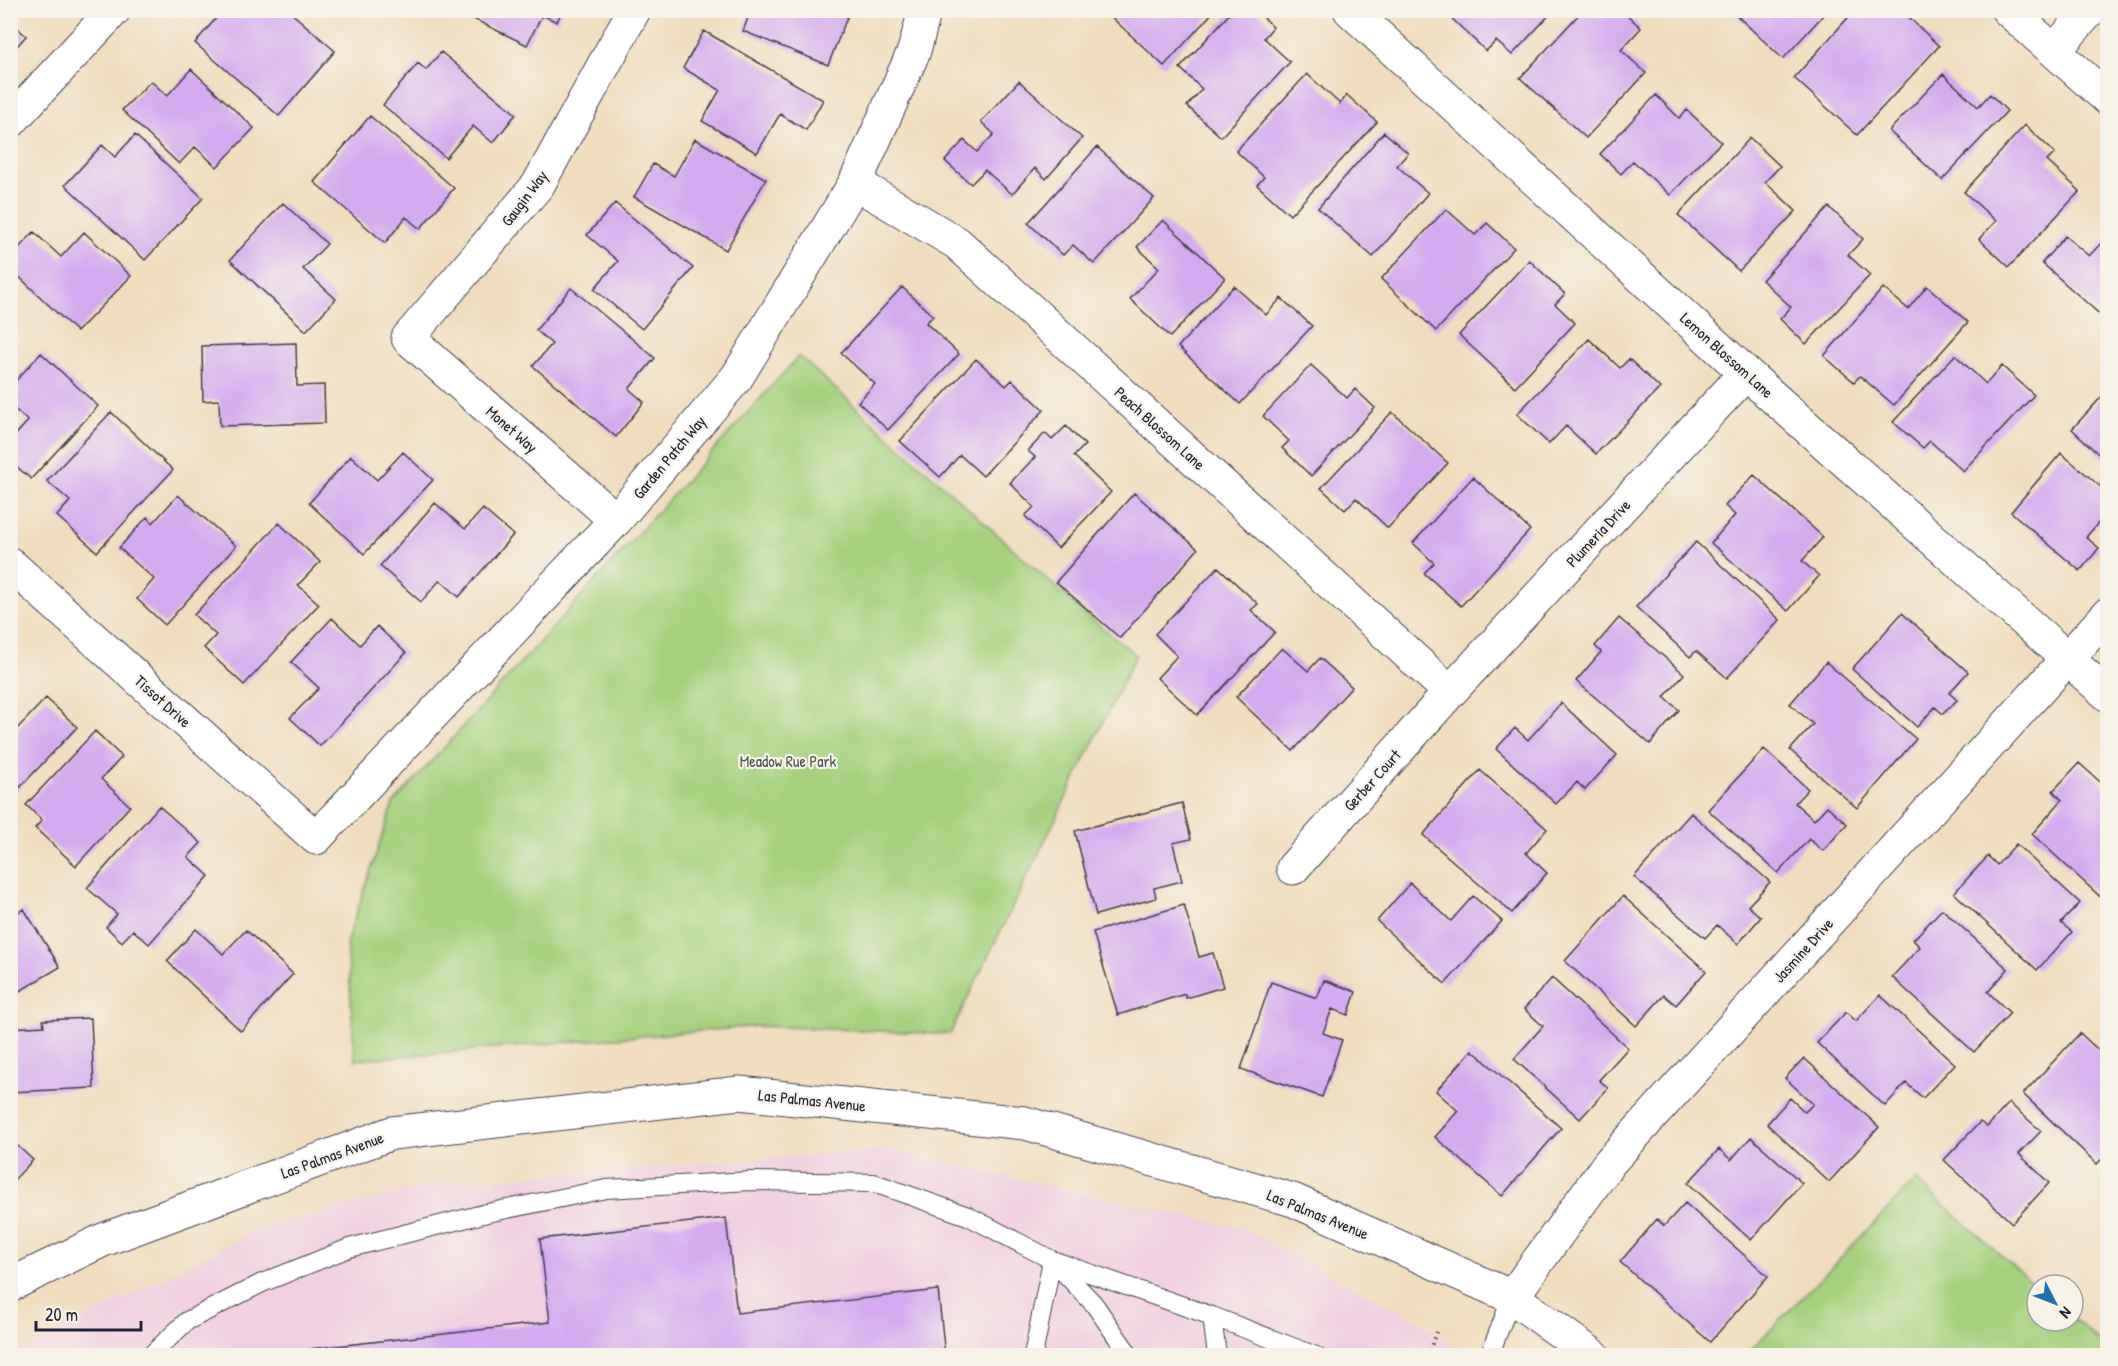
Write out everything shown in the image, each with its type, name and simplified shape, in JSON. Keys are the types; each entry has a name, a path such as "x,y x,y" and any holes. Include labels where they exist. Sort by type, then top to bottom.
{"street":[{"path":"10,122 114,10"},
{"name":"Gaugin Way","path":"408,338 538,186 634,10"},
{"name":"Garden Patch Way","path":"316,838 616,520 737,377 855,183 914,51 925,10"},
{"name":"Lemon Blossom Lane","path":"1350,10 1746,373 2108,695"},
{"path":"2008,10 2108,99"},
{"path":"2054,51 2090,10"},
{"name":"Peach Blossom Lane","path":"855,183 957,243 1450,693"},
{"name":"Monet Way","path":"408,338 616,520"},
{"name":"Plumeria Drive","path":"1450,693 1746,373"},
{"name":"Tissot Drive","path":"10,564 316,838"},
{"name":"Jasmine Drive","path":"1512,1297 1609,1163 2108,614"},
{"name":"Gerber Court","path":"1293,868 1450,693"},
{"name":"Las Palmas Avenue","path":"10,1285 103,1240 392,1133 739,1093 1025,1123 1293,1200 1512,1297 1594,1356"}],"lane":[{"path":"150,1356 187,1321 262,1282 349,1248 487,1213 606,1189 751,1181 874,1183 968,1216 1052,1260 1212,1316 1316,1356"},
{"path":"1033,1356 1052,1260"},
{"path":"1052,1260 1094,1304 1130,1356"},
{"path":"1489,1356 1512,1297"},
{"path":"1212,1316 1216,1356"}],"path":[{"path":"1428,1356 1437,1329"}],"shaded area":[{"path":"889,1150 1244,1229 1418,1321 1463,1355 14,1356 260,1228 438,1183"}],"green space":[{"name":"Meadow Rue Park","path":"799,356 1089,617 1136,655 950,1034 760,1026 355,1060 347,941 393,804"},
{"path":"1916,1180 2025,1276 2025,1333 2085,1333 2085,1329 2107,1348 2107,1355 1746,1355"}],"building":[{"path":"223,10 288,10 335,51 279,116 195,43"},
{"path":"455,10 562,10 557,22 542,15 527,45"},
{"path":"751,10 850,10 828,65 743,31"},
{"path":"1113,10 1215,10 1164,66 1109,15"},
{"path":"1233,10 1256,10 1273,27 1264,38 1290,62 1221,137 1187,106 1202,89 1180,68"},
{"path":"1451,10 1554,10 1512,55 1496,41 1486,51 1447,14"},
{"path":"1583,10 1622,10 1641,28 1621,50 1646,73 1586,138 1520,78"},
{"path":"1731,10 1828,10 1783,59"},
{"path":"1855,10 1888,10 1891,14 1901,10 1939,46 1857,135 1794,78"},
{"path":"10,21 26,36 10,54"},
{"path":"704,31 823,100 806,130 780,114 757,153 702,121 720,90 683,68"},
{"path":"441,52 516,114 493,143 473,126 446,158 383,105 418,63 426,70"},
{"path":"191,69 254,128 217,167 195,147 179,164 122,110 151,81 167,96"},
{"path":"1307,74 1340,104 1347,95 1377,122 1290,215 1257,185 1264,177 1236,151"},
{"path":"1943,74 1978,107 1990,94 2007,111 1942,180 1889,131"},
{"path":"1019,81 1082,138 1046,179 1035,168 1012,194 985,170 971,184 945,161 964,140 977,152 994,134 981,122"},
{"path":"1656,95 1679,118 1687,110 1721,142 1670,195 1633,161 1621,174 1600,154"},
{"path":"370,116 454,188 420,229 406,217 385,243 314,182"},
{"path":"2025,125 2055,153 2047,161 2080,191 2009,267 1979,239 1996,221 1964,192"},
{"path":"1384,132 1408,153 1397,166 1428,193 1373,257 1318,208"},
{"path":"135,135 203,198 145,260 65,185 102,145 115,157"},
{"path":"1750,138 1780,166 1765,182 1796,211 1739,271 1678,215"},
{"path":"695,139 766,179 726,250 634,197 653,164 674,176"},
{"path":"1097,147 1154,198 1094,264 1073,245 1063,255 1028,223"},
{"path":"283,203 327,244 303,269 336,299 306,331 230,260"},
{"path":"615,203 693,268 642,329 594,289 618,261 587,235"},
{"path":"1829,207 1863,239 1848,255 1870,275 1806,344 1780,319 1791,307 1762,280"},
{"path":"1446,209 1475,235 1487,223 1514,248 1436,331 1381,279"},
{"path":"1163,220 1225,278 1170,337 1130,299 1159,268 1137,247"},
{"path":"34,232 61,257 84,232 131,276 77,332 10,268 10,257"},
{"path":"2065,236 2089,256 2108,236 2108,316 2105,319 2042,263"},
{"path":"1529,260 1565,294 1555,304 1575,323 1515,387 1459,335"},
{"path":"1234,286 1266,315 1281,298 1312,326 1240,404 1178,347"},
{"path":"1927,286 1968,322 1894,405 1860,376 1854,382 1824,356 1883,288 1908,309"},
{"path":"902,287 933,316 926,323 959,354 888,430 858,402 875,384 841,353"},
{"path":"571,288 655,358 629,389 644,402 616,437 533,366 552,344 536,330"},
{"path":"1589,339 1620,368 1629,359 1660,388 1596,454 1566,426 1549,444 1517,414"},
{"path":"296,343 297,386 324,385 325,423 220,426 219,400 203,401 202,346"},
{"path":"41,353 98,406 31,479 10,461 10,441 28,421 10,405 10,387"},
{"path":"1955,355 1986,384 2002,366 2034,395 1963,471 1930,441 1923,448 1893,422"},
{"path":"976,359 1006,386 1012,380 1044,410 983,476 960,455 940,477 900,441"},
{"path":"1311,365 1347,398 1355,389 1375,408 1311,476 1282,448 1289,441 1263,416"},
{"path":"2108,390 2108,463 2072,429"},
{"path":"111,412 173,470 97,552 57,516 70,501 47,481"},
{"path":"1392,412 1448,463 1388,528 1356,498 1345,510 1321,488"},
{"path":"1066,426 1085,445 1074,456 1111,492 1058,548 1025,516 1034,507 1010,483 1035,457 1028,451 1045,433 1052,440"},
{"path":"403,452 433,480 364,554 309,503 351,456 377,480"},
{"path":"2061,453 2108,493 2108,512 2086,537 2099,548 2080,571 2011,512"},
{"path":"1754,475 1823,537 1802,561 1819,576 1788,611 1711,543 1735,515 1725,506"},
{"path":"1473,477 1530,530 1461,606 1424,573 1434,563 1413,543"},
{"path":"1134,493 1198,549 1120,638 1056,582"},
{"path":"178,495 236,546 165,625 137,599 154,579 119,548 147,517 153,523"},
{"path":"435,503 465,529 483,509 513,535 459,597 440,580 421,602 380,566"},
{"path":"279,523 320,562 298,585 319,604 244,685 204,648 216,635 194,615"},
{"path":"1696,542 1780,620 1727,678 1696,651 1690,657 1636,607"},
{"path":"1218,567 1258,604 1251,610 1275,632 1197,715 1157,678 1177,656 1155,634"},
{"path":"1902,613 1968,672 1949,693 1957,700 1943,714 1935,707 1917,727 1852,669"},
{"path":"332,618 360,645 377,626 406,653 320,746 290,718 319,688 291,662"},
{"path":"1619,618 1684,674 1664,697 1679,710 1650,744 1576,681 1601,652 1595,646"},
{"path":"1282,648 1308,671 1320,658 1352,687 1293,751 1236,697"},
{"path":"1826,662 1916,739 1857,808 1790,750 1813,724 1790,704"},
{"path":"46,698 77,727 10,798 10,726 15,731"},
{"path":"1561,703 1617,755 1585,790 1577,782 1556,804 1496,749 1515,728 1528,740"},
{"path":"95,731 122,757 101,779 130,806 76,866 35,828 42,820 26,805"},
{"path":"1764,749 1808,789 1795,803 1814,820 1827,806 1847,824 1823,851 1809,839 1778,873 1708,810"},
{"path":"2079,763 2108,789 2106,902 2032,834 2062,800 2053,791"},
{"path":"1480,770 1547,829 1526,853 1547,873 1512,913 1423,835"},
{"path":"1182,803 1191,839 1173,843 1182,881 1154,888 1156,898 1096,915 1075,831"},
{"path":"159,806 201,843 188,857 209,876 149,944 133,930 122,942 106,927 117,914 87,888"},
{"path":"1691,813 1770,882 1748,906 1761,917 1738,944 1717,925 1705,938 1634,877"},
{"path":"2016,844 2080,903 2061,923 2072,932 2037,970 1954,893 1988,856 1997,865"},
{"path":"1410,883 1451,921 1473,896 1502,921 1445,984 1377,921"},
{"path":"1623,896 1706,971 1676,1005 1664,995 1636,1026 1565,961"},
{"path":"1184,905 1199,957 1213,953 1223,987 1186,998 1185,994 1118,1015 1093,932"},
{"path":"24,909 60,967 10,997 10,917"},
{"path":"1942,909 2008,969 1988,992 2010,1013 1974,1052 1892,977 1920,947 1913,940"},
{"path":"196,929 223,954 246,930 293,974 241,1031 167,961"},
{"path":"1552,978 1628,1048 1599,1080 1608,1088 1580,1119 1514,1059 1543,1026 1524,1009"},
{"path":"1324,980 1356,992 1348,1015 1332,1009 1323,1033 1342,1040 1322,1097 1241,1069 1271,982 1317,998"},
{"path":"1880,995 1955,1064 1923,1098 1906,1083 1885,1106 1817,1043 1846,1012 1856,1021"},
{"path":"91,1018 94,1088 10,1092 10,1028 44,1026 43,1020"},
{"path":"2080,1033 2108,1059 2108,1153 2097,1164 2023,1094"},
{"path":"1472,1050 1561,1128 1502,1196 1435,1137 1458,1111 1436,1091"},
{"path":"1804,1058 1879,1127 1829,1182 1767,1124 1790,1098 1805,1112 1813,1104 1785,1078"},
{"path":"2009,1103 2041,1131 2019,1154 2049,1183 2012,1223 1944,1160 1980,1122 1987,1127"},
{"path":"1751,1137 1802,1183 1751,1240 1688,1183 1719,1149 1731,1160"},
{"path":"10,1139 33,1160 10,1184"},
{"path":"1685,1203 1768,1276 1710,1342 1620,1262 1657,1219 1664,1226"},
{"path":"726,1218 737,1313 938,1290 945,1356 311,1356 310,1349 550,1322 540,1239"}]}
